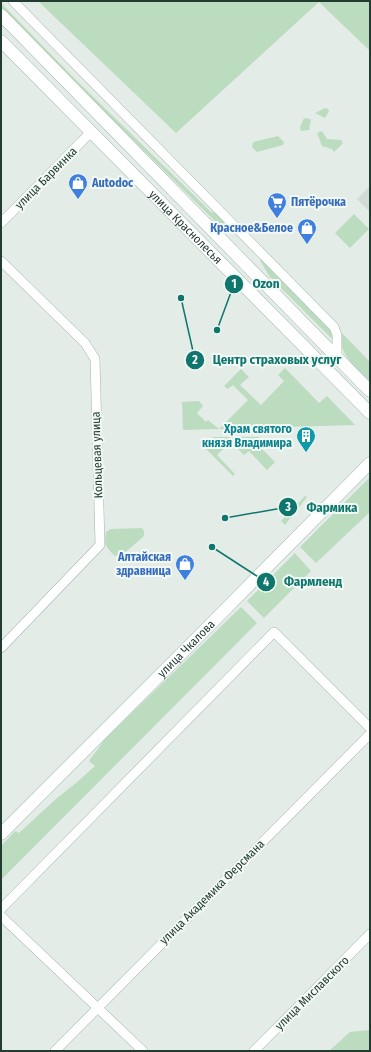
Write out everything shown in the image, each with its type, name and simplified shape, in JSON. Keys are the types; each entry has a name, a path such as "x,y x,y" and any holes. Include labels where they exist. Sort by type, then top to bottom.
{"street":[{"path":"14,1 334,327 337,335 337,358"},
{"name":"улица Краснолесья","path":"1,15 370,391"},
{"name":"улица Краснолесья","path":"1,41 370,413"},
{"name":"улица Барвинка","path":"1,223 91,132"},
{"name":"Кольцевая улица","path":"1,261 85,343 95,359 96,437 100,523 100,545 1,648"},
{"name":"улица Чкалова","path":"1,834 196,640 370,463"},
{"path":"1,909 274,632 370,728"},
{"name":"улица Академика Ферсмана","path":"55,1051 370,734"},
{"path":"1,916 143,1051"},
{"name":"улица Миславского","path":"254,1051 370,934"}],"shaded area":[{"path":"370,186 370,212 357,199"}],"green space":[{"path":"38,1 370,1 370,51 319,2 176,133"},
{"path":"1,3 77,81 211,212 217,213 227,223 222,228 75,83 1,7"},
{"path":"325,108 329,111 325,118 315,113"},
{"path":"304,118 311,119 309,130 301,131 300,127"},
{"path":"322,131 327,139 341,140 343,143 334,152 332,149 322,146 317,133"},
{"path":"278,136 284,142 283,145 257,152 252,147 253,142"},
{"path":"354,214 369,229 350,248 335,233"},
{"path":"262,258 330,327 334,341 269,276 260,260"},
{"path":"342,333 370,362 370,381 345,354 341,340"},
{"path":"285,368 319,403 327,396 355,425 219,429 248,400 233,385 228,389 224,386 241,369 249,377 240,385 261,405 284,381 278,375"},
{"path":"199,401 203,406 197,413 206,422 208,420 219,429 183,430 182,402"},
{"path":"213,437 258,437 260,438 260,447 275,462 267,470 249,451 244,455 231,442 217,455 235,474 233,476 205,448"},
{"path":"370,477 370,512 316,563 300,547"},
{"path":"305,496 307,497 285,525 281,521"},
{"path":"142,528 144,531 144,536 119,556 113,554 105,544 106,532 111,529"},
{"path":"295,553 311,571 264,618 247,601"},
{"path":"241,607 257,623 1,880 1,846 15,831 19,833 95,766 89,761 105,739"},
{"path":"370,1030 370,1051 329,1051 350,1032"}],"place":[{"name":"Autodoc","path":"78,200"},
{"name":"Пятёрочка","path":"277,219"},
{"name":"Красное&Белое","path":"307,245"},
{"name":"Центр страховых услуг","path":"181,298"},
{"name":"Ozon","path":"217,330"},
{"name":"Храм святого князя Владимира","path":"306,453"},
{"name":"Фармика","path":"225,518"},
{"name":"Фармленд","path":"212,547"},
{"name":"Алтайская здравница","path":"185,581"}]}
